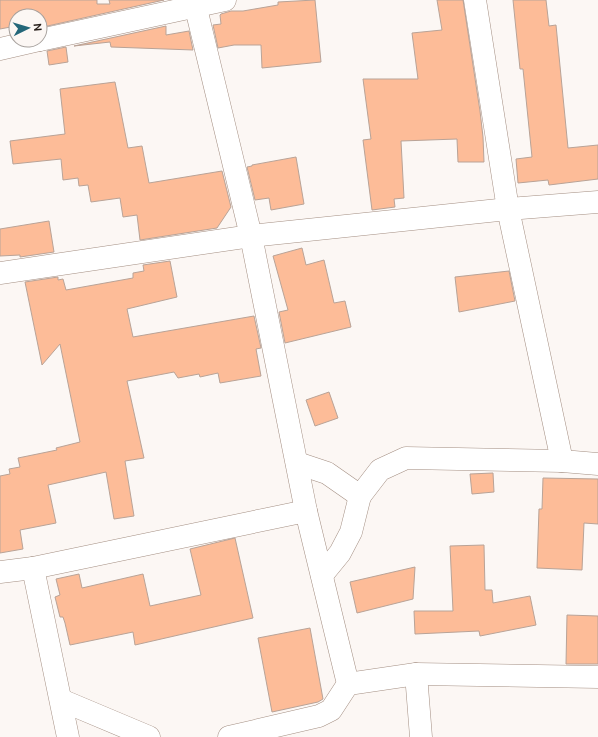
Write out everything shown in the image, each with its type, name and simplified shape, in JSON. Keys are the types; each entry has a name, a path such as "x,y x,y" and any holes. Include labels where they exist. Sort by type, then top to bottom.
{"street":[{"path":"48,38 195,3 225,0"},
{"path":"475,0 508,209 562,461"},
{"path":"195,3 251,236 306,511 348,684 331,710 319,716 229,737"},
{"path":"0,273 251,236 508,209 598,202"},
{"path":"322,575 340,553 351,532 360,496 380,470 406,458 562,461 598,464"},
{"path":"297,463 327,472 360,496"},
{"path":"0,572 33,568 306,511"},
{"path":"33,568 68,737"},
{"path":"348,684 416,674 598,677"},
{"path":"416,674 421,737"},
{"path":"61,700 149,737"}],"building":[{"path":"0,0 97,0 97,4 110,4 109,0 164,0 48,26 48,8 8,8 8,28 0,29"},
{"path":"315,0 321,62 262,68 261,45 234,45 218,48 213,25 221,24 221,14 231,11 243,11 278,5 278,2"},
{"path":"437,0 463,0 480,111 484,162 458,162 457,139 401,141 404,198 394,199 395,207 372,210 363,140 371,139 363,79 418,79 412,33 442,30"},
{"path":"513,0 546,0 549,26 556,25 568,148 598,145 598,179 549,185 548,180 518,183 516,159 532,157 523,69 520,69"},
{"path":"166,26 166,35 189,31 193,50 111,47 110,42 74,46"},
{"path":"66,47 68,62 49,65 47,51"},
{"path":"115,82 128,148 142,146 149,183 222,171 231,207 217,228 140,240 137,215 123,217 120,198 91,202 88,185 79,186 78,178 63,180 61,159 13,164 10,141 65,134 60,89"},
{"path":"296,157 304,204 271,210 269,198 255,200 247,167"},
{"path":"49,221 54,252 20,257 20,255 0,256 0,229"},
{"path":"302,248 306,265 324,260 334,303 345,301 351,327 285,343 279,312 288,310 273,256"},
{"path":"170,261 177,297 127,309 133,337 254,316 261,348 256,349 261,376 220,383 218,373 200,377 199,374 178,378 174,372 127,381 144,458 125,461 134,516 114,519 106,472 48,485 56,523 20,530 23,549 0,553 0,476 10,474 9,469 20,467 18,458 57,450 56,448 80,442 60,344 42,365 25,282 58,277 58,280 63,279 66,290 133,278 133,273 144,271 143,265"},
{"path":"509,271 515,301 459,312 455,277"},
{"path":"329,392 338,418 315,426 306,400"},
{"path":"493,473 494,492 472,494 470,474"},
{"path":"543,478 598,479 598,524 584,523 582,570 537,568 539,509 542,509"},
{"path":"235,538 253,618 135,645 133,632 70,645 65,623 63,617 60,617 55,597 60,595 56,579 79,574 82,588 143,574 150,606 201,595 190,549"},
{"path":"484,545 485,590 492,590 493,603 530,596 536,625 480,636 479,631 415,634 414,611 453,611 450,546"},
{"path":"415,567 413,599 357,613 350,582"},
{"path":"567,615 598,616 598,664 566,664"},
{"path":"310,628 323,699 318,702 272,712 258,638"}]}
